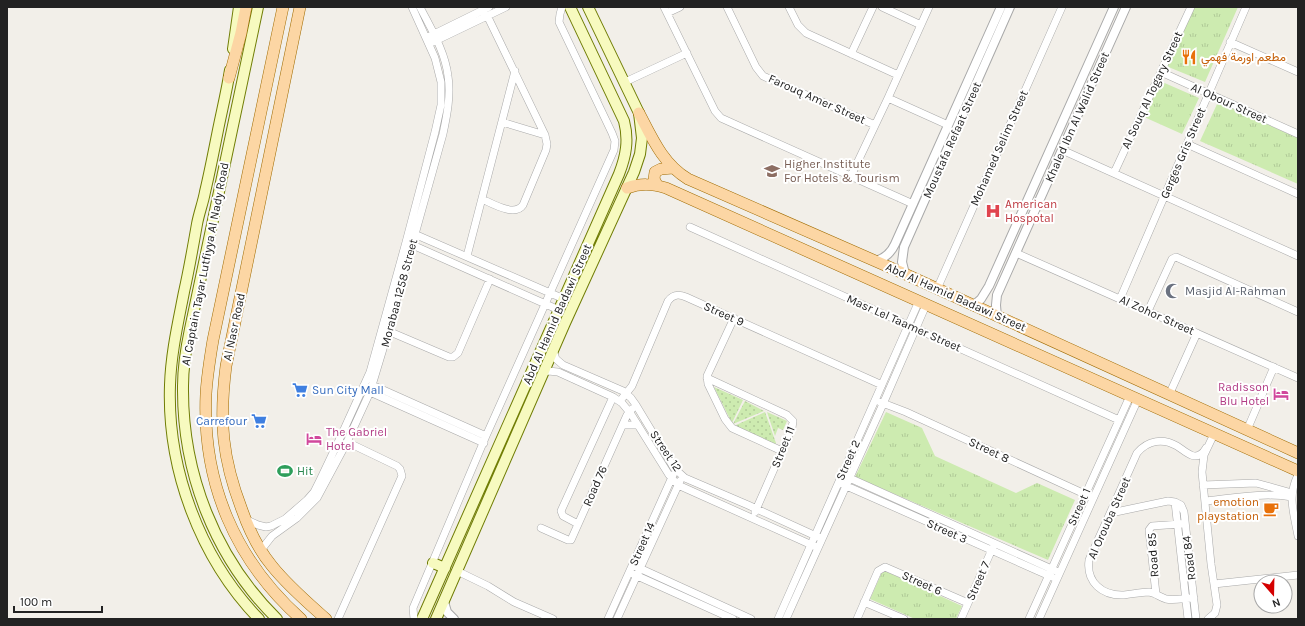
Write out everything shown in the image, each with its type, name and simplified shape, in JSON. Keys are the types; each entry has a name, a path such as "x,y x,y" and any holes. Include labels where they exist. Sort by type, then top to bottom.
{"main road":[{"name":"Al Captain Tayar Lutfiyya Al Nady Road","path":"239,7 229,78 205,193 197,222 175,340 170,385 170,407 179,470 197,526 227,580 258,619"},
{"path":"229,78 246,7"},
{"name":"Al Captain Tayar Lutfiyya Al Nady Road","path":"258,7 190,329 182,386 188,452 191,467 206,515 223,549 242,579 276,619"},
{"name":"Al Nasr Road","path":"283,7 213,340 206,394 206,421 212,475 231,526 243,551 259,574 276,595 301,619"},
{"name":"Al Nasr Road","path":"300,7 226,366 222,416 227,460 236,495 245,519 271,566 326,619"},
{"name":"Abd Al Hamid Badawi Street","path":"422,619 623,162 627,145 627,133 624,121 570,7"},
{"name":"Abd Al Hamid Badawi Street","path":"588,7 639,113 658,147 679,174 696,184 876,261 1298,453"},
{"name":"Abd Al Hamid Badawi Street","path":"436,619 553,350 627,188 637,163 641,146 642,130 639,113"},
{"path":"657,185 654,176 655,172 661,169 673,168"},
{"name":"Abd Al Hamid Badawi Street","path":"627,188 644,184 657,185 666,188 1298,471"},
{"path":"432,563 445,568"}],"street":[{"name":"Morabaa 1258 Street","path":"412,7 428,40 438,66 442,89 441,105 412,233"},
{"name":"Morabaa 1258 Street","path":"261,550 272,536 300,515 317,498 347,442 371,388 380,348 409,243 443,134 447,113 449,87 447,68 435,37 420,7"},
{"path":"428,40 487,11 506,7"},
{"path":"414,619 413,608 432,563 485,440 613,154 615,146 612,133 559,22 562,7"},
{"path":"680,7 666,10 715,111 721,118 913,204"},
{"name":"Farouq Amer Street","path":"727,7 756,67 763,76 875,125"},
{"path":"789,7 798,25 806,33 898,75"},
{"path":"851,54 873,7"},
{"path":"882,7 920,25"},
{"path":"851,176 888,98 928,7"},
{"name":"Moustafa Refaat Street","path":"893,249 1001,7"},
{"name":"Moustafa Refaat Street","path":"904,274 902,262 903,252 1010,7"},
{"name":"Mohamed Selim Street","path":"937,289 1062,7"},
{"name":"Khaled Ibn Al Walid Street","path":"973,306 984,295 1114,7"},
{"name":"Khaled Ibn Al Walid Street","path":"997,317 996,300 1126,7"},
{"name":"Al Souq Al Togary Street","path":"1114,173 1191,7"},
{"name":"Gerges Gris Street","path":"1120,299 1246,7"},
{"path":"482,199 510,210 515,211 520,209 546,150 547,144 545,135 487,11"},
{"path":"1230,42 1298,72"},
{"path":"625,82 687,53"},
{"path":"467,256 515,71"},
{"name":"Al Obour Street","path":"1160,72 1298,134"},
{"path":"888,98 948,125"},
{"path":"502,122 545,135"},
{"path":"435,132 443,134"},
{"path":"1186,144 1298,194"},
{"path":"1062,150 1298,256"},
{"name":"Masr Lel Taamer Street","path":"690,227 1119,420"},
{"path":"412,233 564,299"},
{"name":"Morabaa 1258 Street","path":"245,519 266,527 276,524 285,520 314,492 342,436 388,331 409,243"},
{"path":"409,243 559,310"},
{"path":"876,261 886,256 893,249 898,253 903,252"},
{"name":"Al Zohor Street","path":"1016,253 1298,378"},
{"path":"1148,312 1172,259 1176,257 1298,312"},
{"path":"388,331 449,358 453,357 458,353 490,279"},
{"name":"Street 9","path":"620,401 632,386 666,304 676,295 681,295 734,318 882,385"},
{"path":"984,295 996,300"},
{"name":"Street 2","path":"786,619 818,548 818,537 838,482 908,325 922,303"},
{"name":"Street 2","path":"778,619 811,545 818,537 845,486 883,404 916,328 922,303"},
{"path":"734,318 707,378 708,384 725,419 732,428 782,451"},
{"path":"1169,395 1197,333"},
{"name":"Street 12","path":"553,350 556,359 563,365 627,394 636,405 676,470 682,476 818,537"},
{"path":"1247,430 1274,367"},
{"name":"Street 12","path":"543,373 548,371 558,372 620,401 630,411 672,479 678,485 818,548"},
{"name":"Street 11","path":"707,378 791,418 793,422 793,426 752,518"},
{"path":"371,388 485,440"},
{"path":"578,524 563,516 561,511 613,397"},
{"name":"Street 1","path":"1029,619 1119,420 1134,398"},
{"name":"Street 1","path":"1039,619 1093,498 1134,398"},
{"name":"Street 8","path":"875,400 906,412 1093,498"},
{"name":"Road 76","path":"541,528 569,541 571,539 623,425 630,411 636,405"},
{"path":"623,425 638,425"},
{"path":"1208,619 1215,613 1218,605 1214,584 1202,466 1206,448 1214,434"},
{"name":"Al Orouba Street","path":"1194,598 1169,599 1148,592 1123,595 1111,593 1099,588 1091,578 1089,572 1089,560 1137,453 1145,445 1156,441 1167,442 1178,446 1191,456 1196,456 1204,452 1206,448"},
{"path":"338,619 402,476 401,471 397,466 347,442"},
{"name":"Street 14","path":"608,619 676,470"},
{"name":"Street 3","path":"842,474 993,547"},
{"path":"1298,475 1294,483 1292,495 1298,536"},
{"name":"Street 14","path":"617,619 682,476"},
{"name":"Street 3","path":"838,482 1058,576"},
{"path":"1203,485 1256,483 1292,495"},
{"path":"1205,501 1268,495 1292,495"},
{"name":"Road 84","path":"1111,512 1161,502 1175,502 1181,505 1188,619"},
{"name":"Road 84","path":"1181,524 1194,598 1196,619"},
{"name":"Road 85","path":"1156,594 1149,530 1152,526 1181,524"},
{"name":"Street 7","path":"961,619 993,547"},
{"name":"Street 6","path":"864,602 877,573 882,568 887,567 968,603"},
{"path":"631,569 751,619"},
{"path":"457,571 488,586 514,602 553,619"},
{"path":"638,572 734,619"},
{"path":"1214,584 1298,575"},
{"path":"444,602 447,612 454,619"},
{"path":"856,619 864,602 904,619"}],"green space":[{"path":"1192,7 1238,7 1205,82 1166,66"},
{"path":"1160,81 1199,98 1182,134 1144,117"},
{"path":"1218,102 1298,138 1298,184 1200,141"},
{"path":"714,387 743,400 732,423"},
{"path":"745,401 764,411 733,424"},
{"path":"765,412 776,443 775,445 737,427 736,425"},
{"path":"767,412 787,421 783,430 778,428 775,436"},
{"path":"886,412 922,428 935,456 1016,493 1037,483 1075,500 1048,560 855,477"},
{"path":"883,570 962,606 956,619 915,619 870,599"}],"place":[{"name":"مطعم اورمة فهمي","path":"1189,57"},
{"name":"Higher Institute For Hotels & Tourism","path":"772,171"},
{"name":"American Hospotal","path":"993,211"},
{"name":"Masjid Al-Rahman","path":"1173,291"},
{"name":"Sun City Mall","path":"300,390"},
{"name":"Radisson Blu Hotel","path":"1281,394"},
{"name":"Carrefour","path":"259,421"},
{"name":"The Gabriel Hotel","path":"314,439"},
{"name":"Hit","path":"285,471"},
{"name":"emotion playstation","path":"1271,509"}]}
